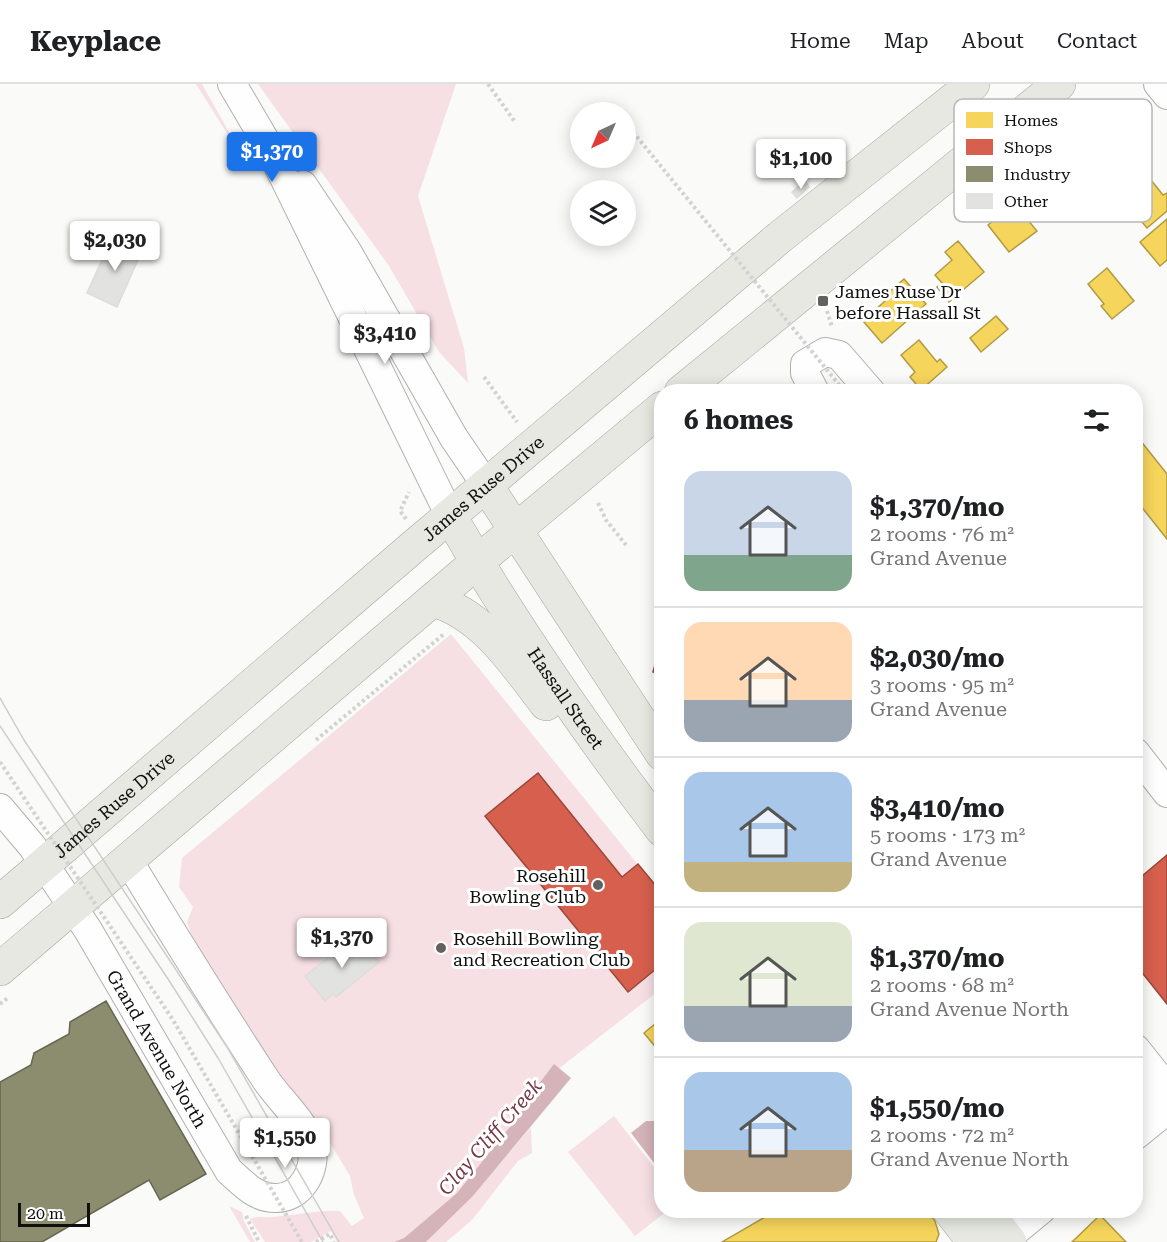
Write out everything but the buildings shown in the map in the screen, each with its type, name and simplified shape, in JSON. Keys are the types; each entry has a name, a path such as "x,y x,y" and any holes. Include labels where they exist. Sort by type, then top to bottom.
{"main road":[{"name":"James Ruse Drive","path":"954,99 973,84"},
{"path":"1041,99 1059,84"},
{"name":"James Ruse Drive","path":"0,902 486,485 780,237 954,99"},
{"path":"691,384 954,170"},
{"path":"0,969 477,562 654,415"},
{"path":"486,485 654,742"},
{"name":"Hassall Street","path":"450,516 477,562 596,741 654,820"},
{"path":"433,600 461,612 483,628 513,660 591,761 634,794"},
{"path":"954,1218 974,1242"},
{"path":"990,1218 1006,1241"}],"street":[{"path":"232,84 255,121 326,217 454,438 486,485"},
{"path":"1158,84 1167,95"},
{"path":"255,121 450,516"},
{"path":"811,384 805,373 805,364 825,352 839,355 864,384"},
{"path":"1143,762 1167,793"},
{"name":"Grand Avenue North","path":"0,808 44,864 120,981 230,1171 251,1191 267,1198 285,1198 297,1192 307,1179 313,1162 311,1142 268,1083 128,860"},
{"path":"1143,1063 1165,1104"},
{"path":"1143,1089 1165,1104"},
{"path":"1143,1128 1165,1104"},
{"path":"1006,1241 1032,1218"}],"path":[{"path":"488,84 515,122"},
{"path":"636,136 838,384"},
{"path":"484,377 519,425"},
{"path":"598,503 606,520 626,544"},
{"path":"0,762 173,1020 302,1242"},
{"path":"316,1242 330,1234 334,1242"}],"shaded area":[{"path":"196,84 202,84 253,175"},
{"path":"258,84 456,84 418,196 464,348 468,383 439,352 389,266"},
{"name":"Rosehill Bowling and Recreation Club","path":"451,634 654,884 654,994 516,1102 524,1104 517,1118 457,1193 404,1238 394,1242 337,1242 331,1231 311,1242 265,1242 250,1219 340,1211 352,1226 364,1218 354,1195 350,1176 327,1138 277,1077 194,943 187,922 193,907 179,887 182,858"},
{"path":"554,1064 571,1078 473,1196 426,1242 394,1242 404,1238 457,1193 517,1118 522,1106"},
{"path":"614,1116 654,1167 654,1218 658,1218 635,1236 568,1152"},
{"path":"646,1121 654,1121 654,1163 631,1133"},
{"path":"531,1127 532,1153 518,1161 472,1220 446,1242 426,1242 473,1196"},
{"path":"229,1206 242,1212 255,1242 250,1242"}],"tram line":[{"path":"0,698 24,740 227,1047 339,1242"},
{"path":"0,726 218,1058 323,1242"}],"place":[{"name":"James Ruse Dr before Hassall St","path":"823,301"},
{"name":"Rosehill Bowling Club","path":"598,885"},
{"name":"Rosehill Bowling and Recreation Club","path":"441,948"}],"water label":[{"name":"Clay Cliff Creek","path":"490,1137"}]}
